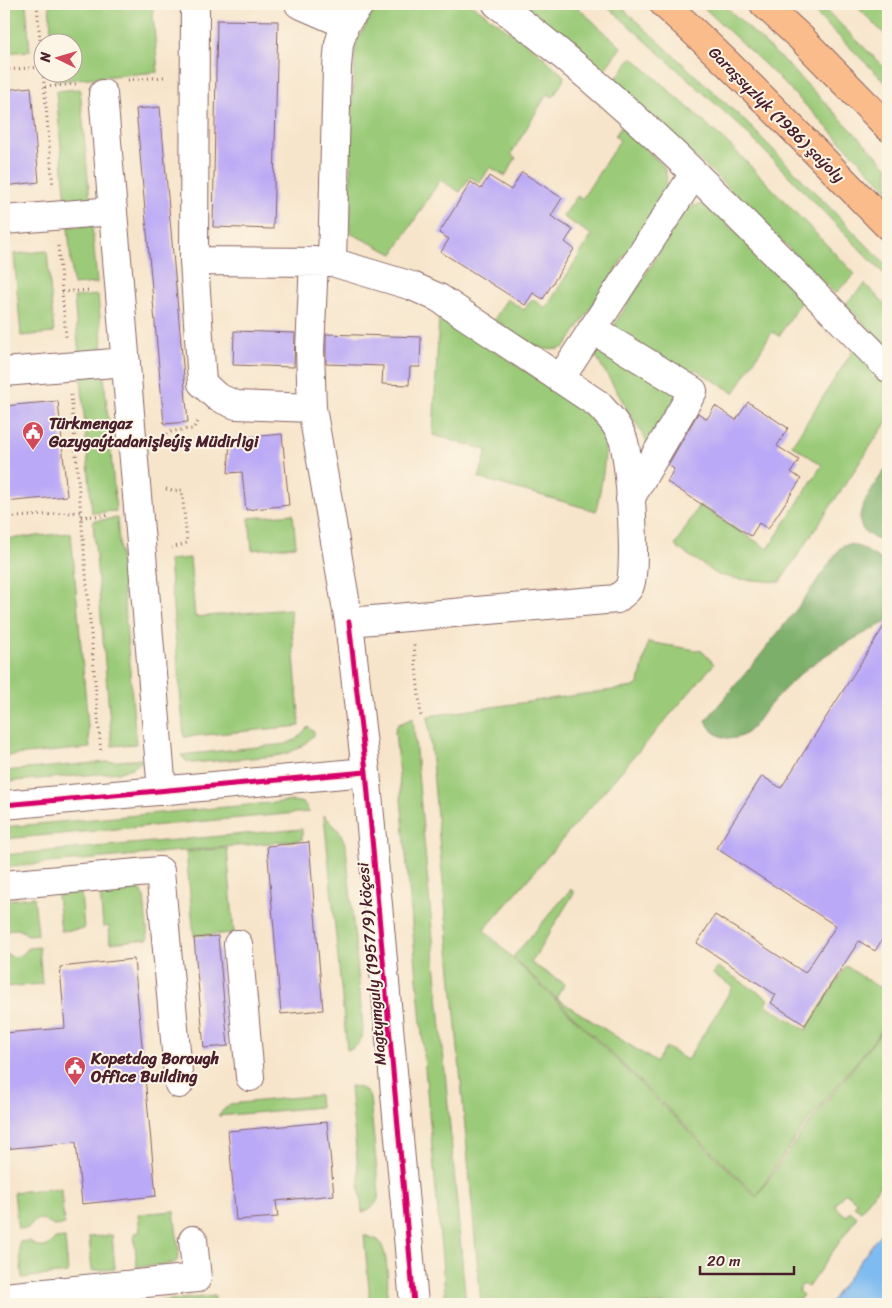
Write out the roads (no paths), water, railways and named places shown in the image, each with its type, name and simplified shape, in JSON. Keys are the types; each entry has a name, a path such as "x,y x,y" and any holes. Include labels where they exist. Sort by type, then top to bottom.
{"main road":[{"name":"Garaşsyzlyk (1986) şaýoly","path":"664,4 759,95 888,226"},
{"path":"764,4 801,38 888,127"}],"street":[{"path":"195,4 194,261 202,383 217,397 236,405 312,408"},
{"path":"299,4 353,14"},
{"path":"497,4 545,40 645,127 888,368"},
{"name":"Magtymguly (1957/9) köçesi","path":"353,14 339,44 323,261 310,350 312,408 349,622 366,772 414,1304"},
{"path":"93,89 112,211 162,791"},
{"path":"560,380 694,174"},
{"path":"4,220 112,211"},
{"path":"194,261 323,261 412,286 439,298 598,404 611,418 623,440 629,472 633,564 630,587 617,599 349,622"},
{"path":"592,329 693,391 630,499"},
{"path":"4,372 126,362"},
{"path":"4,805 366,772"},
{"path":"4,885 160,871 179,1084"},
{"path":"238,944 250,1077"},
{"path":"4,1297 197,1278 194,1240"}],"water":[{"path":"888,1223 888,1304 829,1304"}],"place":[{"name":"Türkmengaz Gazygaýtadanişleýiş Müdirligi","path":"33,451"},
{"name":"Kopetdag Borough Office Building","path":"75,1086"}]}
